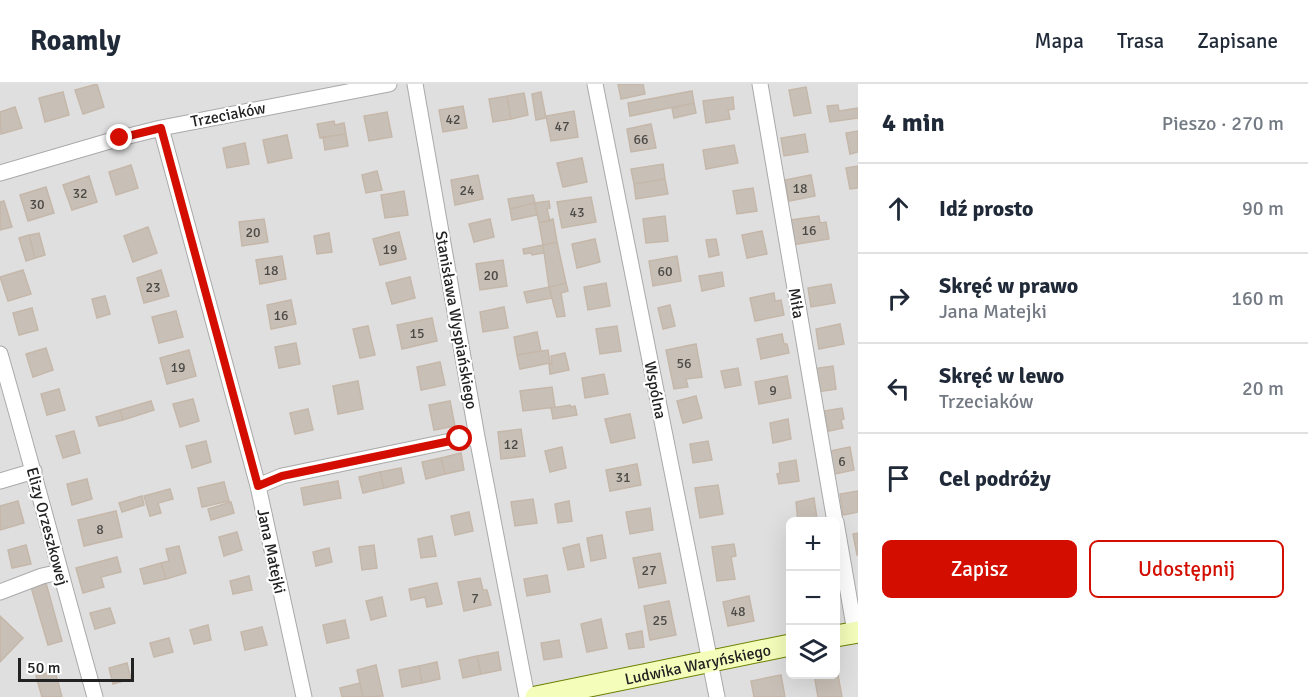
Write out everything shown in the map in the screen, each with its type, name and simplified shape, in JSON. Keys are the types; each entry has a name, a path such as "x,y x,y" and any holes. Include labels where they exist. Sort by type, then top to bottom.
{"main road":[{"name":"Ludwika Waryńskiego","path":"536,697 786,646"}],"street":[{"name":"Trzeciaków","path":"0,173 161,128 389,84"},
{"name":"Stanisława Wyspiańskiego","path":"415,84 477,437 527,697"},
{"name":"Wspólna","path":"595,84 717,697"},
{"name":"Miła","path":"760,84 834,517"},
{"name":"Jana Matejki","path":"161,128 258,486 304,697"},
{"name":"Elizy Orzeszkowej","path":"0,354 95,697"},
{"path":"258,486 282,476 477,437"},
{"path":"0,481 34,471"},
{"name":"Miła","path":"840,559 850,633"},
{"path":"0,592 42,576 60,572"}],"shaded area":[{"path":"0,84 858,84 858,697 0,697"}],"building":[{"path":"97,84 104,107 83,114 75,90"},
{"path":"618,84 643,84 645,94 621,99"},
{"path":"806,87 811,113 794,116 789,90"},
{"path":"692,91 694,103 630,116 628,103"},
{"path":"63,92 69,115 45,122 39,98"},
{"path":"541,92 546,118 536,120 532,94"},
{"path":"524,93 528,115 511,119 507,96"},
{"path":"507,96 511,119 493,122 489,99"},
{"path":"733,97 734,109 728,110 730,119 706,123 703,101"},
{"path":"694,103 696,113 674,118 672,108"},
{"path":"838,105 839,111 858,108 858,118 830,122 827,106"},
{"path":"463,106 467,128 443,132 439,110"},
{"path":"15,107 22,128 1,134 0,112"},
{"path":"574,111 578,137 551,141 546,116"},
{"path":"387,112 392,137 369,141 364,116"},
{"path":"334,121 335,125 344,123 346,134 320,138 317,124"},
{"path":"651,124 656,148 631,152 627,129"},
{"path":"858,131 858,152 850,154 846,133"},
{"path":"346,134 348,146 325,150 323,137"},
{"path":"805,134 808,152 784,156 781,138"},
{"path":"287,135 292,158 268,163 263,140"},
{"path":"245,143 249,164 227,168 223,148"},
{"path":"734,145 738,163 706,169 703,150"},
{"path":"582,158 587,182 563,187 557,163"},
{"path":"663,164 665,179 634,184 631,169"},
{"path":"131,165 138,188 116,195 109,172"},
{"path":"858,166 858,188 850,189 846,168"},
{"path":"377,171 382,190 366,193 362,175"},
{"path":"478,175 483,199 455,205 451,180"},
{"path":"811,175 815,196 789,201 785,180"},
{"path":"89,176 97,202 72,210 63,185"},
{"path":"665,179 668,194 636,199 634,184"},
{"path":"46,187 54,213 28,221 20,195"},
{"path":"753,188 757,211 737,214 733,191"},
{"path":"404,191 408,215 385,218 381,195"},
{"path":"533,195 535,203 510,209 508,199"},
{"path":"591,197 596,222 562,228 557,202"},
{"path":"4,201 12,227 0,230 0,202"},
{"path":"549,201 550,208 547,209 550,221 539,223 535,203"},
{"path":"535,203 537,215 512,220 510,209"},
{"path":"665,216 668,241 646,243 643,219"},
{"path":"819,216 820,223 826,222 829,239 791,245 793,230 791,220"},
{"path":"264,219 268,242 242,246 239,222"},
{"path":"490,219 494,237 474,242 469,224"},
{"path":"553,219 557,242 543,245 539,223"},
{"path":"148,227 157,253 133,262 124,236"},
{"path":"762,231 767,254 747,258 742,235"},
{"path":"399,232 406,259 380,265 373,239"},
{"path":"39,233 45,255 35,258 29,235"},
{"path":"329,233 332,252 317,254 314,236"},
{"path":"29,235 35,258 26,261 19,238"},
{"path":"595,239 600,262 577,268 572,244"},
{"path":"716,239 719,255 709,257 706,240"},
{"path":"557,242 566,283 549,287 543,245"},
{"path":"543,245 544,253 524,254 523,249"},
{"path":"282,256 286,279 260,284 256,260"},
{"path":"677,256 681,281 653,286 649,261"},
{"path":"503,260 507,286 480,290 476,264"},
{"path":"23,270 31,294 8,301 0,277"},
{"path":"161,270 169,296 144,303 137,278"},
{"path":"722,272 724,286 702,291 699,276"},
{"path":"410,277 415,298 392,304 386,283"},
{"path":"566,283 568,291 561,293 565,316 557,317 549,287"},
{"path":"606,283 610,306 588,310 584,287"},
{"path":"831,284 835,303 811,307 808,288"},
{"path":"549,287 552,298 527,303 524,292"},
{"path":"774,293 775,301 781,300 784,315 755,321 750,298"},
{"path":"105,296 110,314 97,318 92,299"},
{"path":"291,300 296,324 271,329 267,305"},
{"path":"670,305 675,326 663,329 658,308"},
{"path":"504,307 508,328 483,332 480,312"},
{"path":"32,308 38,330 19,335 13,313"},
{"path":"176,311 183,337 159,343 152,317"},
{"path":"432,318 437,341 402,349 397,325"},
{"path":"840,324 844,344 819,349 816,329"},
{"path":"368,326 375,355 360,358 353,329"},
{"path":"617,326 621,351 600,354 596,329"},
{"path":"537,332 541,351 517,355 514,337"},
{"path":"782,334 789,353 761,359 757,339"},
{"path":"296,343 300,364 279,368 275,347"},
{"path":"696,344 702,377 686,379 688,387 674,389 666,350"},
{"path":"46,348 53,370 33,377 26,354"},
{"path":"189,350 196,376 167,384 160,358"},
{"path":"548,350 550,363 520,369 517,355"},
{"path":"565,353 569,370 550,374 551,356"},
{"path":"440,362 445,385 421,390 417,367"},
{"path":"833,366 836,389 817,392 813,369"},
{"path":"738,368 741,385 725,388 721,371"},
{"path":"604,374 608,394 585,398 582,378"},
{"path":"787,376 791,398 759,404 755,382"},
{"path":"358,381 363,409 338,414 333,386"},
{"path":"552,387 555,407 523,411 520,391"},
{"path":"59,389 65,410 47,415 41,394"},
{"path":"696,396 702,418 683,423 677,401"},
{"path":"193,399 199,421 180,427 173,404"},
{"path":"151,401 154,410 123,420 120,410"},
{"path":"450,401 455,426 434,430 429,405"},
{"path":"575,406 577,415 553,419 551,408"},
{"path":"842,408 843,428 829,431 824,411"},
{"path":"308,409 313,430 295,434 290,413"},
{"path":"120,410 123,420 99,426 96,417"},
{"path":"630,414 635,438 611,443 605,419"},
{"path":"788,419 791,439 773,443 770,423"},
{"path":"521,429 525,456 501,459 498,432"},
{"path":"74,431 80,453 63,458 56,436"},
{"path":"206,441 211,462 192,468 186,446"},
{"path":"708,441 712,460 693,463 690,444"},
{"path":"562,447 566,468 550,472 545,451"},
{"path":"850,447 854,470 834,474 830,451"},
{"path":"461,453 464,470 445,474 441,458"},
{"path":"441,458 445,474 426,479 422,462"},
{"path":"796,460 799,481 779,484 777,474 780,473 779,463"},
{"path":"637,464 641,485 610,491 606,470"},
{"path":"401,468 404,483 384,488 380,472"},
{"path":"380,472 384,488 363,493 359,477"},
{"path":"87,479 92,499 72,505 67,484"},
{"path":"338,481 341,498 304,505 301,488"},
{"path":"224,482 229,501 202,507 198,488"},
{"path":"718,485 723,514 700,518 695,488"},
{"path":"170,489 173,499 158,503 161,513 150,516 144,496"},
{"path":"858,491 858,512 843,515 840,494"},
{"path":"142,496 144,505 122,512 119,503"},
{"path":"814,498 817,517 798,517 796,502"},
{"path":"533,499 537,523 515,526 511,502"},
{"path":"18,501 24,523 0,530 0,506"},
{"path":"569,501 572,521 558,523 555,504"},
{"path":"231,502 234,513 211,520 208,509"},
{"path":"650,508 653,530 630,534 626,512"},
{"path":"116,511 122,537 84,546 78,520"},
{"path":"469,512 473,531 455,535 451,516"},
{"path":"237,532 242,550 224,556 219,537"},
{"path":"858,533 858,554 857,555 853,534"},
{"path":"602,535 606,558 591,561 587,538"},
{"path":"432,536 436,556 421,558 418,539"},
{"path":"579,544 584,567 568,570 563,548"},
{"path":"734,544 736,556 731,557 735,579 717,581 712,547"},
{"path":"26,545 31,564 12,568 8,550"},
{"path":"374,545 377,568 362,570 359,547"},
{"path":"179,546 186,573 166,579 161,563 169,561 166,549"},
{"path":"329,548 332,562 316,566 313,552"},
{"path":"660,553 666,583 639,588 633,558"},
{"path":"117,557 121,572 101,577 104,587 83,593 76,568"},
{"path":"161,563 166,579 144,584 140,569"},
{"path":"547,575 550,592 527,596 524,579"},
{"path":"249,576 252,590 233,594 230,581"},
{"path":"480,578 483,590 487,590 491,605 464,611 458,582"},
{"path":"46,583 62,641 48,645 31,587"},
{"path":"437,583 442,604 427,607 425,597 411,600 409,589"},
{"path":"749,596 754,621 728,626 723,602"},
{"path":"382,597 386,616 371,620 366,601"},
{"path":"669,601 676,635 650,640 644,606"},
{"path":"110,608 115,623 95,629 90,613"},
{"path":"0,616 23,638 0,662"},
{"path":"601,619 607,648 587,652 581,624"},
{"path":"345,620 349,638 327,643 323,625"},
{"path":"208,625 211,640 194,644 190,630"},
{"path":"262,627 267,645 245,650 241,632"},
{"path":"642,631 644,647 629,649 626,634"},
{"path":"169,638 173,652 154,657 150,643"},
{"path":"559,640 562,657 544,660 541,643"},
{"path":"498,652 501,670 481,674 477,656"},
{"path":"477,656 481,674 463,678 459,660"},
{"path":"437,662 440,679 422,683 419,666"},
{"path":"127,663 131,679 113,684 109,668"},
{"path":"376,665 383,696 363,697 357,670"},
{"path":"419,666 422,683 402,687 399,670"},
{"path":"55,671 62,697 42,697 36,676"},
{"path":"781,675 785,697 754,697 751,681"},
{"path":"815,679 839,679 842,697 818,697"},
{"path":"360,683 363,697 342,697 340,688"}],"route":[{"path":"120,138 161,128 258,486 282,476 460,439"}]}
